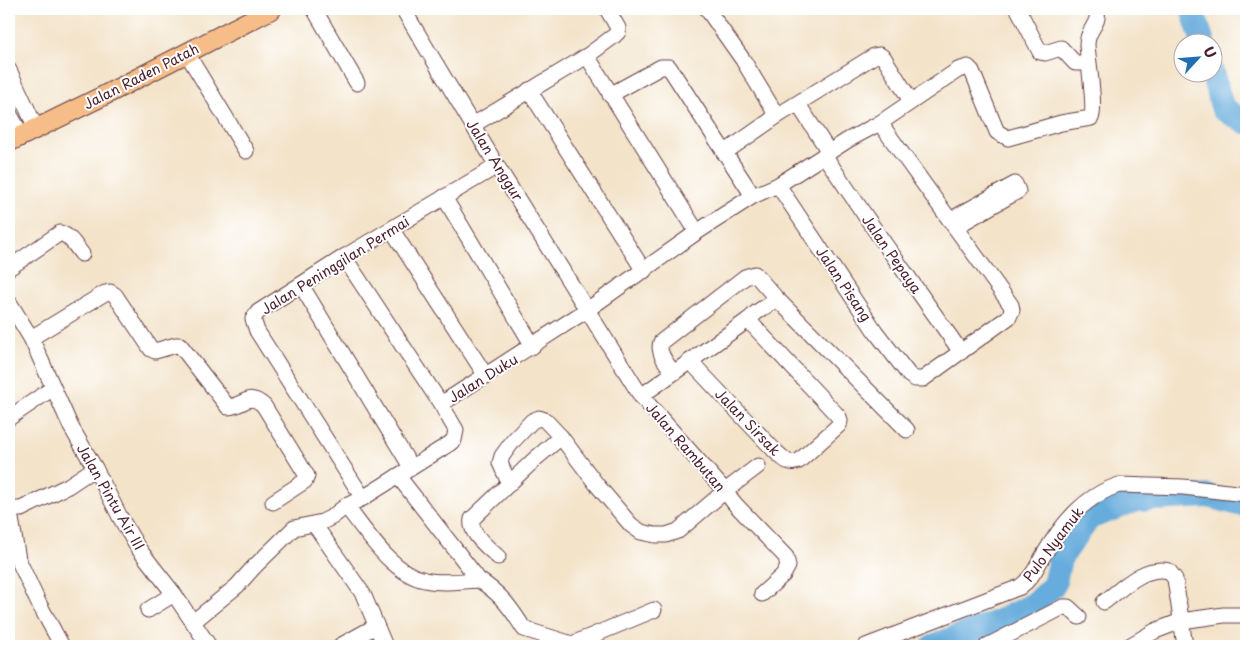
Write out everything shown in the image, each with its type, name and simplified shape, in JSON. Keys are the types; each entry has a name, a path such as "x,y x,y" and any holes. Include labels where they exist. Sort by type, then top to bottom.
{"main road":[{"name":"Jalan Raden Patah","path":"22,135 106,95 272,9"}],"street":[{"path":"314,9 357,83"},
{"name":"Jalan Anggur","path":"403,9 497,166 587,310"},
{"path":"473,125 587,56 618,32 618,28 607,9"},
{"path":"1018,9 1040,52 1045,53 1061,48 1074,63 1088,62"},
{"path":"587,310 697,232 752,196 778,185 880,123 958,70 968,67 972,71 997,132 1008,138 1061,123 1091,118 1093,110 1087,39 1098,18 1097,9"},
{"path":"712,10 778,116"},
{"path":"186,52 246,151"},
{"path":"724,153 778,116 877,55 884,58 911,101"},
{"path":"587,56 610,96 697,232"},
{"path":"610,96 661,67 668,67 752,196"},
{"path":"9,70 22,135"},
{"path":"529,90 644,271"},
{"path":"798,104 827,154"},
{"path":"9,114 22,135"},
{"path":"880,123 1011,305 1012,310 1009,317 961,352"},
{"name":"Jalan Pepaya","path":"827,154 875,230 961,352"},
{"name":"Jalan Peninggilan Permai","path":"363,498 254,324 253,319 258,312 344,257 497,166"},
{"name":"Jalan Pisang","path":"778,185 875,331 915,379 923,380 961,352"},
{"path":"444,197 532,346"},
{"path":"392,230 486,376"},
{"path":"9,268 60,233 69,238 82,254"},
{"path":"344,257 441,404"},
{"path":"673,373 658,348 661,342 745,277 755,274 777,299 907,430"},
{"path":"301,285 411,467"},
{"path":"31,338 105,293 110,292 115,295 151,349 154,351 180,345 228,407 233,407 251,398 264,406 307,476 305,481 273,502"},
{"path":"642,396 777,299"},
{"name":"Jalan Pintu Air III","path":"9,302 31,338 71,427 120,517 138,548 193,622 204,644"},
{"name":"Jalan Duku","path":"193,622 237,586 294,528 318,523 332,517 346,506 363,498 454,440 456,430 441,404 587,310"},
{"name":"Jalan Rambutan","path":"587,310 642,396 725,491 734,504 786,557 788,566 783,576 762,594"},
{"name":"Jalan Sirsak","path":"690,361 787,462 794,463 799,461 839,425 840,421 748,320"},
{"path":"9,418 54,388"},
{"path":"509,483 500,463 502,456 512,441 532,421 539,418 545,420 561,437 597,485 631,525 641,532 655,536 678,531 758,466"},
{"path":"498,557 474,533 471,526 472,519 561,437"},
{"path":"62,646 38,602 18,559 13,508 68,486 95,468"},
{"path":"398,476 483,582 494,589 509,605 524,629 572,645 654,610"},
{"name":"Pulo Nyamuk","path":"866,646 1020,587 1032,576 1044,555 1077,510 1084,503 1110,488 1119,485 1183,487 1246,494"},
{"path":"346,506 383,552 406,573 422,580 436,582 483,582"},
{"path":"318,523 363,594 385,646"},
{"path":"1104,602 1141,574 1156,570 1169,571 1174,579 1185,646"},
{"path":"148,610 174,594"},
{"path":"987,646 1063,607 1072,610 1079,617"},
{"path":"1130,646 1155,631 1181,621 1224,615 1246,615"},
{"path":"340,646 376,626"}],"waterway":[{"path":"1192,9 1200,32"},
{"path":"1215,82 1223,109 1246,122"},
{"path":"933,646 999,621 1034,604 1054,585 1060,559 1089,518 1136,500 1208,496 1246,506"}]}
